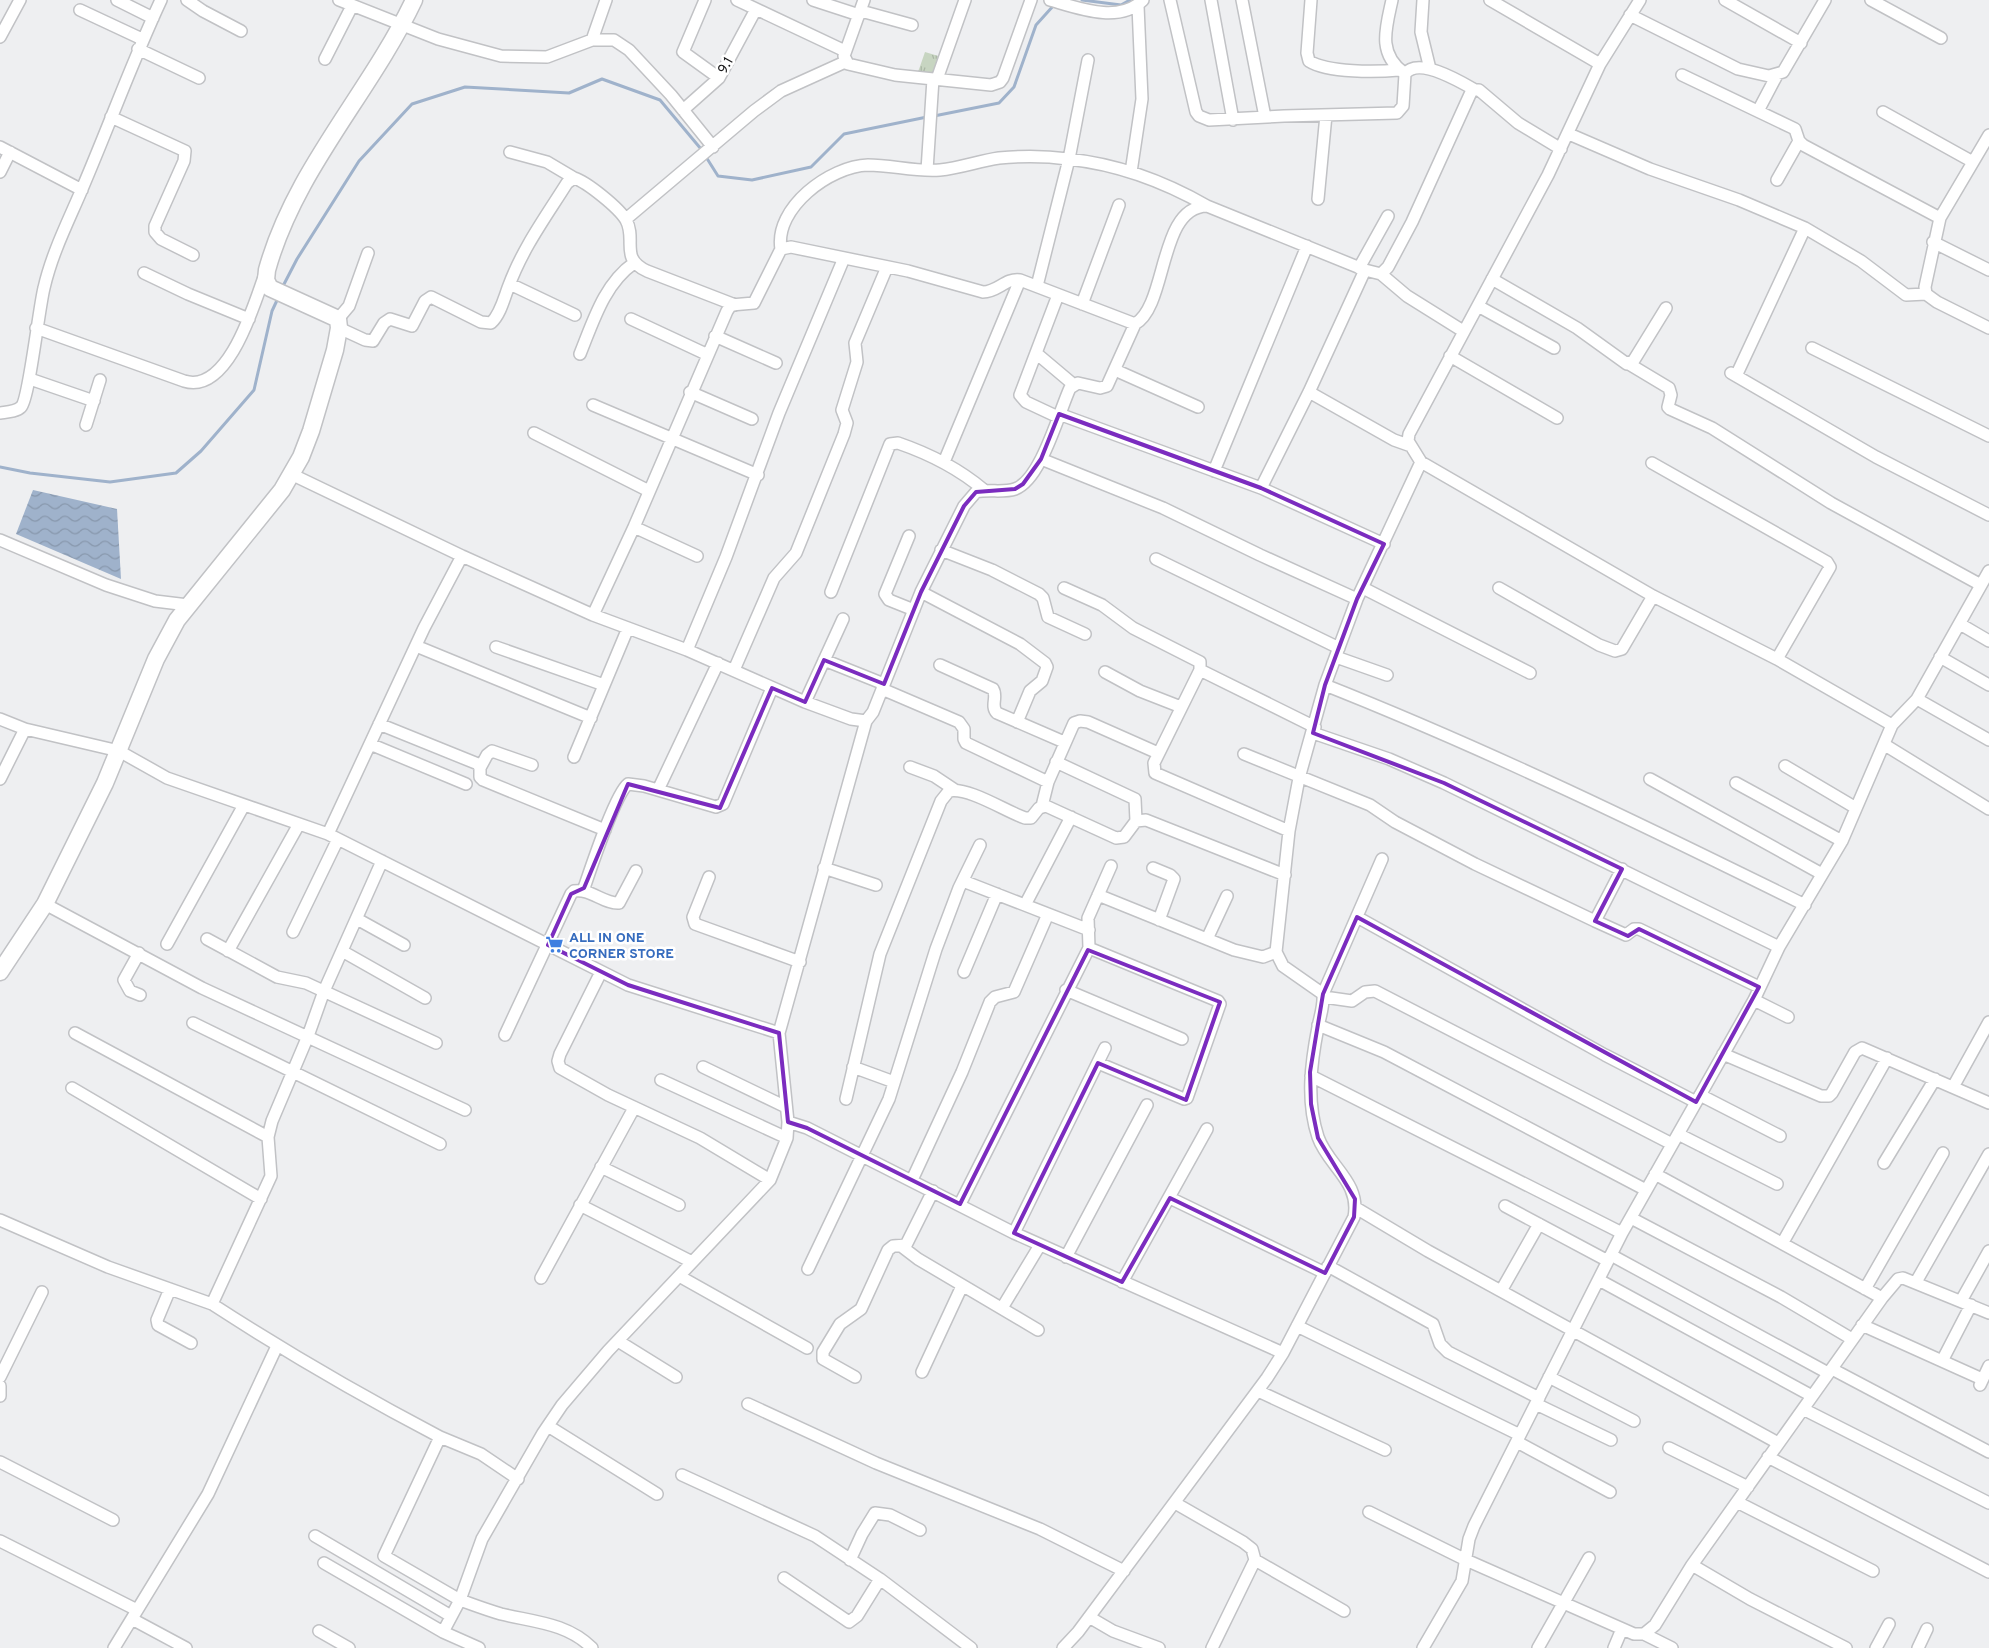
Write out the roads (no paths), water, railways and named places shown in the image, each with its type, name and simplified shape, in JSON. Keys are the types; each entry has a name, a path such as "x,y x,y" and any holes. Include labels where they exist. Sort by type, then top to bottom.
{"main road":[{"path":"0,972 45,904 119,751 156,659 188,605 267,510 291,474 311,431 335,350 338,324 270,288 266,280 267,270 282,230 319,154 401,26 414,0"}],"street":[{"path":"0,37 20,0"},
{"path":"117,0 153,18"},
{"path":"0,412 16,410 21,407 26,397 36,328 50,265 140,44 161,0"},
{"path":"187,0 203,11 241,31"},
{"path":"339,0 401,26 463,48 518,58 547,57 592,40 603,39 622,44 683,110 712,148"},
{"path":"592,40 606,0"},
{"path":"705,0 684,52 718,78"},
{"path":"737,0 872,71 982,84 1000,82 1012,55 1031,0"},
{"path":"813,0 912,25"},
{"path":"626,219 781,90 845,57 864,0"},
{"path":"927,170 931,95 935,79 965,0"},
{"path":"1050,0 1101,12 1124,11 1140,3 1142,99 1131,172"},
{"path":"1170,0 1196,112 1199,116 1209,120 1397,113 1403,106 1402,72 1389,57 1384,42 1392,0"},
{"path":"1211,0 1233,120"},
{"path":"1242,0 1265,117"},
{"path":"1311,0 1306,53 1309,61 1333,68 1402,72 1414,68 1430,69 1482,93 1524,127 1561,149"},
{"path":"1423,0 1421,32 1430,69"},
{"path":"1490,0 1600,64"},
{"path":"1640,0 1600,64 1561,149 1409,434 1408,441 1421,462 1653,596 1777,659 1892,725"},
{"path":"1725,0 1800,43"},
{"path":"1758,111 1777,75 1788,65 1825,0"},
{"path":"1871,0 1941,38"},
{"path":"325,59 352,6"},
{"path":"80,10 199,78"},
{"name":"9.1","path":"683,110 718,78 756,11"},
{"path":"1630,15 1738,69 1760,75 1777,75"},
{"path":"1037,286 1069,159 1088,60"},
{"path":"1682,75 1795,129 1799,141 1940,218"},
{"path":"1381,274 1388,267 1412,222 1467,97 1472,90 1475,90"},
{"path":"1882,112 1973,162"},
{"path":"1318,199 1326,115"},
{"path":"111,117 185,151 184,162 155,226 155,232 161,238 193,255"},
{"path":"1568,134 1650,169 1739,200 1805,228 1861,261 1906,295 1926,294 1937,302 1989,328"},
{"path":"1926,294 1925,286 1933,242 1940,218 1989,135"},
{"path":"1777,180 1799,141"},
{"path":"0,172 5,149 82,190"},
{"path":"510,152 547,162 599,194 626,219 630,254 634,263 735,305 750,305 757,299 774,259 781,249 780,232 790,210 816,186 832,177 867,165 927,170 963,166 999,158 1026,157 1069,159 1131,172 1207,206 1362,269 1381,274 1407,296 1463,331"},
{"path":"368,253 349,306 338,324 365,340 373,340 384,323 390,319 412,326 425,301 431,297 488,324 496,317 523,252 536,229 567,183 574,178"},
{"path":"1082,304 1119,205"},
{"path":"443,1632 460,1600 482,1539 562,1405 618,1341 770,1180 787,1138 788,1122 779,1033 866,721 873,712 921,592 964,506 976,492 1015,489 1030,476 1041,459 1070,388 1074,384 1084,383 1104,388 1115,370 1135,324 1141,319 1153,295 1178,226 1187,213 1197,206 1207,206"},
{"path":"1261,488 1309,392 1362,269 1388,216"},
{"path":"1805,228 1733,374 1876,457 1989,515"},
{"path":"1933,242 1989,270"},
{"path":"1214,471 1307,246"},
{"path":"781,249 791,247 887,267 983,292 996,290 1011,280 1020,280 1135,324"},
{"path":"687,650 758,475 778,413 844,258"},
{"path":"580,354 596,315 613,282 620,273 634,263"},
{"path":"734,670 771,583 796,553 844,434 847,423 842,410 857,362 855,343 887,267"},
{"path":"36,328 194,384 207,380 227,361 241,337 267,270"},
{"path":"144,273 188,294 249,318"},
{"path":"1492,279 1577,328 1614,357 1669,388 1671,395 1668,407 1670,409 1712,428 1831,503 1980,588 1989,596"},
{"path":"944,462 1020,280"},
{"path":"510,284 575,315"},
{"path":"1058,294 1020,395 1026,402 1058,416 1261,488 1384,544"},
{"path":"593,615 634,527 706,354 726,311 735,305"},
{"path":"1478,306 1554,348"},
{"path":"1629,364 1634,360 1666,308"},
{"path":"631,319 706,354"},
{"path":"715,336 776,363"},
{"path":"1812,348 1989,436"},
{"path":"1036,353 1074,384"},
{"path":"1450,356 1557,418"},
{"path":"1115,370 1198,407"},
{"path":"30,378 94,401"},
{"path":"86,425 100,380"},
{"path":"690,392 752,418"},
{"path":"1309,392 1394,440 1411,446"},
{"path":"593,405 670,440 758,475"},
{"path":"534,433 649,490"},
{"path":"831,592 890,444 898,443 944,462 970,478 984,490"},
{"path":"1041,459 1163,508 1260,555 1360,594 1530,673"},
{"path":"1421,462 1360,594 1325,685 1314,730 1299,778 1289,831 1276,952 1278,959 1283,966 1323,995 1352,1001 1365,992 1375,991 1675,1139 1777,1184"},
{"path":"1652,462 1826,562 1830,567 1777,659"},
{"path":"291,474 462,556 593,615 687,650 805,702 851,719 866,721"},
{"path":"634,527 697,556"},
{"path":"909,536 885,594 889,600 914,610"},
{"path":"0,540 106,585 155,601 188,605"},
{"path":"941,550 992,570 1039,594 1043,598 1048,617 1085,634"},
{"path":"294,932 370,744 416,646 462,556"},
{"path":"1156,559 1387,675"},
{"path":"1423,1648 1462,1581 1469,1539 1474,1526 1622,1233 1754,1000 1779,948 1842,841 1892,725 1917,699 1989,571"},
{"path":"1064,588 1102,605 1133,628 1200,662 1200,670 1158,753 1153,770 1159,775 1289,831"},
{"path":"1499,588 1599,646 1615,651 1622,649 1653,596"},
{"path":"921,592 1020,644 1045,664 1047,667 1046,676 1030,691 1017,722"},
{"path":"805,702 843,619"},
{"path":"1960,624 1989,641"},
{"path":"574,757 628,628"},
{"path":"416,646 591,718"},
{"path":"496,647 604,685"},
{"path":"1940,657 1989,684"},
{"path":"824,660 959,722 964,729 966,743 1048,782"},
{"path":"658,790 718,663"},
{"path":"940,665 993,689 996,695 994,710 1064,742"},
{"path":"1200,670 1314,730 1444,783 1779,948"},
{"path":"1105,672 1140,691 1181,707"},
{"path":"1325,685 1393,712 1578,794 1805,905"},
{"path":"583,891 605,830 625,786 633,783 720,806 731,788 772,688"},
{"path":"1917,699 1989,740"},
{"path":"0,719 25,729 119,751 167,778 333,836 628,985 779,1033"},
{"path":"910,767 934,776 955,790 1025,818 1031,818 1042,806 1048,782 1071,727 1080,721 1105,729 1158,753"},
{"path":"379,724 474,762 480,768"},
{"path":"0,779 25,729"},
{"path":"370,744 466,784"},
{"path":"1885,745 1989,809"},
{"path":"532,765 492,751 487,755 480,768 480,777 605,830"},
{"path":"1244,754 1299,778 1370,805 1402,826 1475,864 1626,936 1634,929 1639,929 1759,987"},
{"path":"1042,806 1120,838 1124,837 1136,821 1135,799 1056,762"},
{"path":"1785,766 1856,808"},
{"path":"1650,779 1822,874"},
{"path":"1736,783 1842,841"},
{"path":"846,1099 876,970 887,935 941,801 945,794 955,790"},
{"path":"167,944 244,805"},
{"path":"1025,905 1071,817"},
{"path":"1136,821 1146,820 1284,875"},
{"path":"228,951 299,824"},
{"path":"808,1269 889,1099 936,949 963,881 980,845"},
{"path":"1063,1648 1124,1572 1258,1391 1283,1353 1349,1228 1356,1208 1352,1189 1318,1138 1311,1104 1311,1076 1323,995 1382,859"},
{"path":"212,1304 271,1176 268,1137 272,1121 293,1074 324,991 382,861"},
{"path":"960,1204 1066,990 1089,948 1087,922 1111,866"},
{"path":"824,868 876,885"},
{"path":"1153,868 1170,875 1174,879 1159,920"},
{"path":"1595,921 1622,869"},
{"path":"505,1035 571,894 574,891 583,891 613,903 619,903 636,871"},
{"path":"709,877 693,917 695,924 800,962"},
{"path":"963,881 1089,930"},
{"path":"964,972 997,894"},
{"path":"1098,895 1254,956 1268,956 1276,952"},
{"path":"1207,939 1227,896"},
{"path":"45,904 202,988 465,1110"},
{"path":"912,1180 962,1072 990,1002 995,997 1014,992 1048,914"},
{"path":"1357,917 1605,1055 1780,1136"},
{"path":"357,919 404,944"},
{"path":"207,939 277,977 306,983 436,1043"},
{"path":"1089,948 1218,1001 1220,1004 1187,1098 1184,1099 1098,1062"},
{"path":"342,951 425,998"},
{"path":"138,953 124,980 130,990 140,995"},
{"path":"601,972 560,1054 558,1064 564,1071 634,1108 700,1138 770,1180"},
{"path":"1066,990 1182,1038"},
{"path":"1754,1000 1788,1017"},
{"path":"1953,1087 1989,1022"},
{"path":"193,1023 293,1074 440,1144"},
{"path":"1318,1025 1384,1052 1646,1190"},
{"path":"76,1033 268,1137"},
{"path":"1014,1233 1105,1048"},
{"path":"1723,1054 1821,1096 1829,1096 1837,1087 1857,1049 1862,1048 1989,1103"},
{"path":"1783,1242 1887,1058"},
{"path":"703,1067 786,1107"},
{"path":"853,1067 894,1082"},
{"path":"1311,1076 1622,1233"},
{"path":"1884,1163 1935,1079"},
{"path":"661,1080 787,1138"},
{"path":"72,1088 261,1199"},
{"path":"1066,1257 1147,1105"},
{"path":"541,1278 634,1108"},
{"path":"788,1122 807,1128 1014,1233 1283,1353"},
{"path":"1122,1282 1170,1198 1206,1129"},
{"path":"1865,1289 1943,1153"},
{"path":"1916,1282 1989,1154"},
{"path":"601,1167 679,1205"},
{"path":"1656,1174 1882,1298"},
{"path":"856,1377 823,1359 823,1352 840,1324 861,1309 888,1250 893,1246 906,1245 911,1238 933,1191"},
{"path":"1170,1198 1327,1270 1433,1324 1440,1344 1448,1352 1610,1440"},
{"path":"580,1205 692,1262"},
{"path":"1505,1206 1989,1452"},
{"path":"1356,1208 1501,1291 1778,1443"},
{"path":"1631,1218 1781,1297 1852,1340"},
{"path":"0,1220 108,1267 212,1304 277,1346 366,1398 440,1437 481,1454 518,1479"},
{"path":"1501,1291 1539,1224"},
{"path":"1002,1308 1040,1245"},
{"path":"901,1246 918,1259 962,1286 1038,1330"},
{"path":"1942,1361 1989,1251"},
{"path":"679,1276 806,1348"},
{"path":"1644,1634 1655,1625 1692,1565 1768,1457 1882,1298 1898,1280 1903,1278 1916,1282 1989,1313"},
{"path":"1599,1280 1812,1396"},
{"path":"922,1372 962,1286"},
{"path":"170,1289 157,1320 158,1325 191,1343"},
{"path":"0,1377 42,1292"},
{"path":"1297,1326 1518,1439 1610,1492"},
{"path":"1862,1326 1942,1361 1981,1383 1989,1366"},
{"path":"618,1341 676,1377"},
{"path":"114,1648 208,1494 277,1346"},
{"path":"1549,1377 1634,1421"},
{"path":"0,1386 0,1396"},
{"path":"1258,1391 1385,1450"},
{"path":"748,1404 876,1463 1040,1529 1124,1572"},
{"path":"1803,1409 1989,1503"},
{"path":"548,1426 657,1494"},
{"path":"440,1437 384,1556 460,1600 499,1613 565,1629 583,1639 592,1648"},
{"path":"1669,1448 1748,1486"},
{"path":"1768,1457 1989,1572"},
{"path":"0,1462 113,1520"},
{"path":"682,1475 792,1524 880,1579 971,1648"},
{"path":"1737,1502 1873,1571"},
{"path":"1176,1503 1243,1542 1252,1549 1255,1560 1212,1648"},
{"path":"1370,1512 1466,1560 1622,1629 1634,1634 1644,1634 1672,1648"},
{"path":"850,1560 862,1534 875,1513 890,1515 920,1530"},
{"path":"315,1536 451,1616"},
{"path":"0,1541 135,1615 186,1648"},
{"path":"1538,1648 1589,1558"},
{"path":"1255,1560 1344,1611"},
{"path":"324,1563 443,1632 479,1648"},
{"path":"1692,1565 1750,1598 1846,1648"},
{"path":"784,1578 849,1622 857,1616 880,1579"},
{"path":"1089,1617 1113,1631 1159,1648"},
{"path":"1876,1648 1889,1624"},
{"path":"1614,1648 1622,1629"},
{"path":"1918,1648 1927,1629"},
{"path":"319,1632 349,1648"}],"water":[{"path":"33,490 117,509 121,579 16,534"}],"waterway":[{"path":"1082,0 1121,5 1130,0"},
{"path":"934,116 999,103 1014,87 1036,25 1054,5"},
{"path":"282,288 297,259 359,161 412,104 465,87 569,93 602,79 660,100 701,149 718,176 752,180 811,167 844,134 927,117"},
{"path":"0,467 30,473 110,482 176,473 201,451 254,390 272,311 279,296"}],"place":[{"name":"ALL IN ONE CORNER STORE","path":"555,945"}]}
